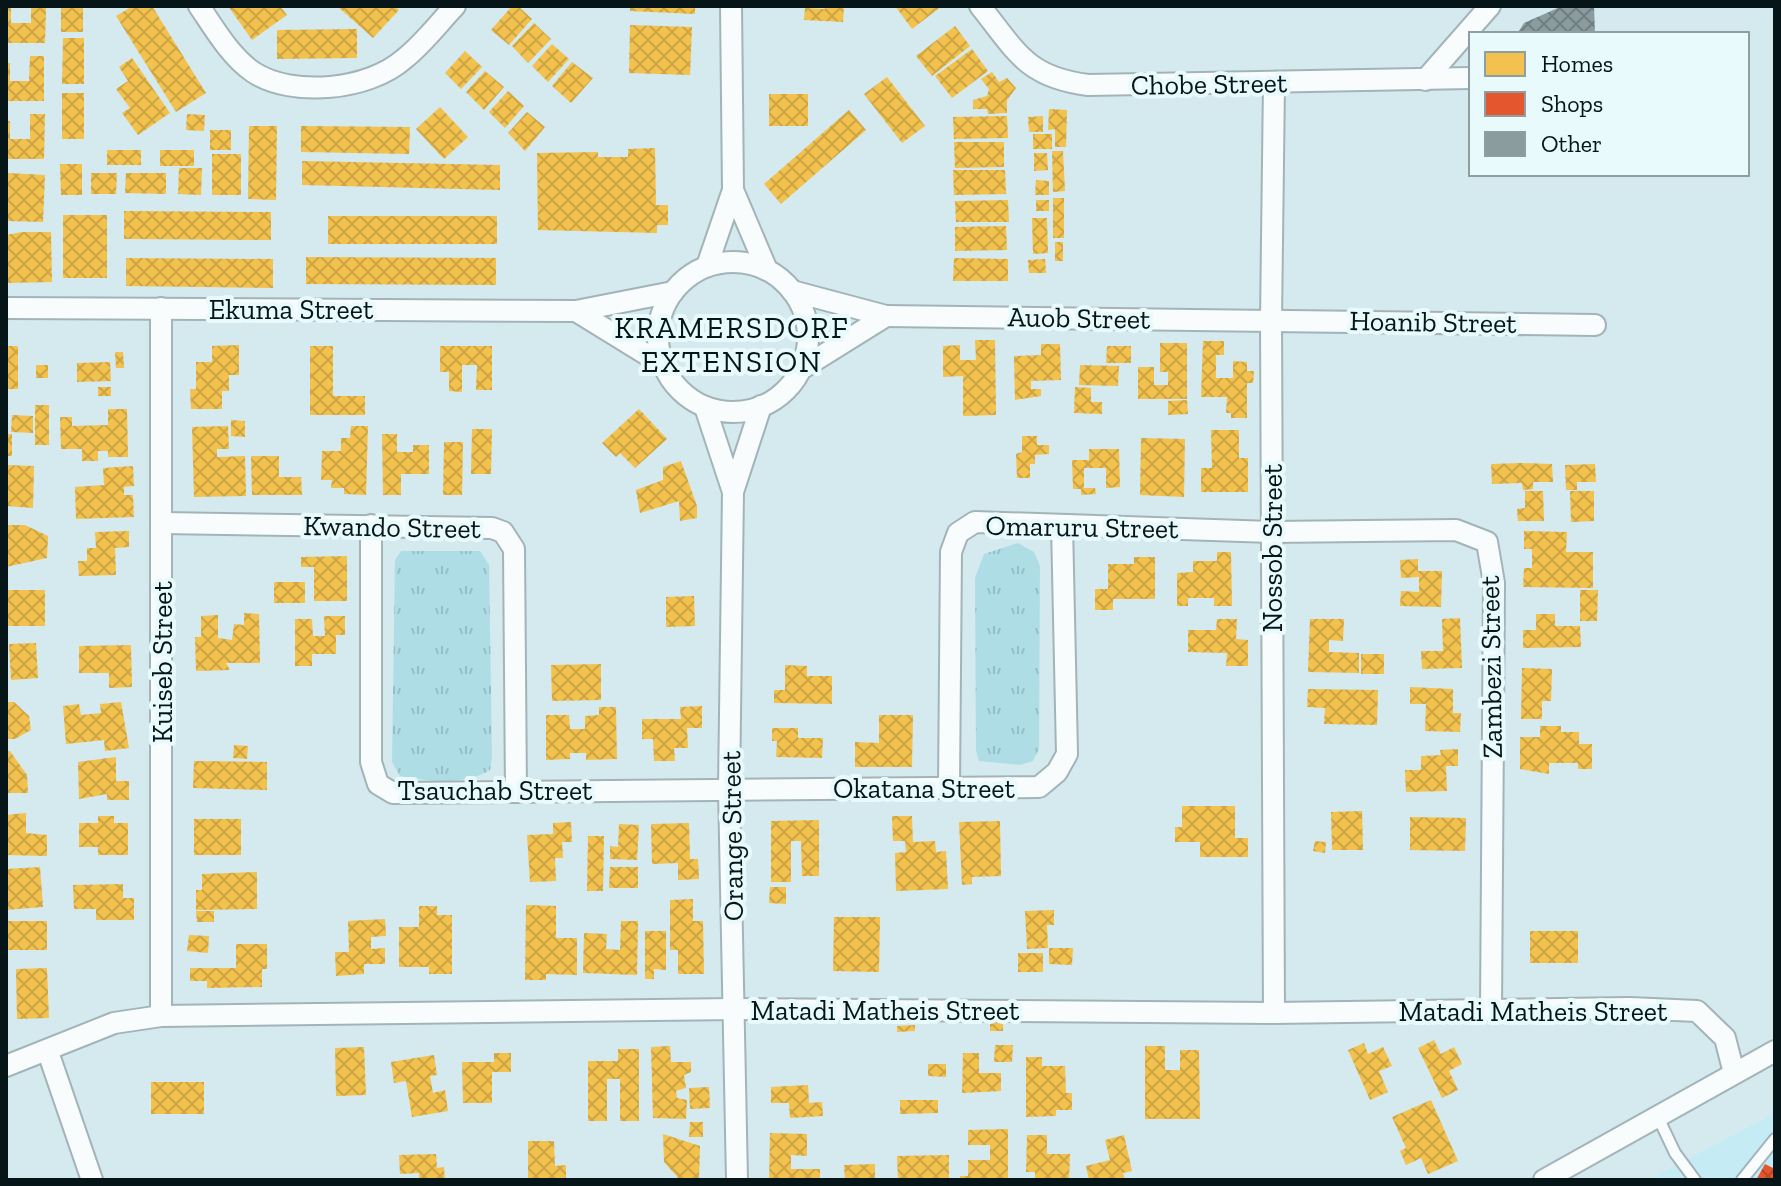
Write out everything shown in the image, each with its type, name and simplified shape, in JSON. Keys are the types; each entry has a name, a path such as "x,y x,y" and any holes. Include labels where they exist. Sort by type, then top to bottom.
{"street":[{"path":"199,6 227,46 253,72 287,84 313,86 364,80 384,73 404,60 455,6"},
{"path":"707,266 733,190 731,6"},
{"name":"Chobe Street","path":"980,6 1027,65 1053,80 1088,85 1469,78"},
{"path":"1425,80 1490,6"},
{"name":"Nossob Street","path":"1274,83 1271,320 1274,1013"},
{"path":"576,311 662,364 687,397 705,407 733,412 761,406 791,385 801,369 808,329 792,291 767,270 733,190"},
{"path":"662,364 657,340 661,314 673,292 688,277 707,266 727,262 767,270"},
{"name":"Auob Street","path":"792,291 886,316 1271,320"},
{"name":"Ekuma Street","path":"6,308 576,311 673,292"},
{"name":"Kuiseb Street","path":"161,308 161,1016"},
{"path":"801,369 886,316"},
{"name":"Hoanib Street","path":"1271,320 1595,325"},
{"name":"Orange Street","path":"737,1180 736,1009 729,789 733,492 761,406"},
{"name":"Orange Street","path":"705,407 733,492"},
{"name":"Omaruru Street","path":"949,787 951,552 958,533 975,522 1272,532"},
{"name":"Kwando Street","path":"162,523 492,528 510,539 514,549 516,792"},
{"name":"Tsauchab Street","path":"371,525 371,762 375,778 386,790 393,793 729,789"},
{"name":"Okatana Street","path":"729,789 1039,787 1057,772 1067,754 1062,525"},
{"name":"Zambezi Street","path":"1272,532 1456,530 1487,542 1494,583 1491,1009"},
{"name":"Matadi Matheis Street","path":"6,1066 48,1052 114,1023 161,1016 736,1009 1274,1013 1491,1009 1697,1011 1725,1038 1734,1073"},
{"path":"1544,1180 1775,1051"},
{"path":"48,1052 92,1180"}],"lane":[{"path":"1657,1115 1675,1153 1695,1180"},
{"path":"1742,1180 1775,1139"}],"shaded area":[{"path":"1775,1113 1775,1180 1649,1180"}],"green space":[{"path":"1018,543 1034,552 1040,566 1039,749 1033,761 1020,765 979,761 976,750 975,578 984,554"},
{"path":"401,551 480,551 489,565 492,757 490,770 481,775 446,781 411,778 400,776 392,762 395,560"}],"building: Homes":[{"path":"6,6 11,6 11,23 31,23 31,6 46,6 45,43 6,43"},
{"path":"61,6 83,6 83,32 61,32"},
{"path":"133,6 152,6 206,93 176,112 116,16"},
{"path":"228,6 280,6 287,15 252,40"},
{"path":"337,6 395,6 399,10 373,38"},
{"path":"512,6 518,6 532,19 509,45 491,30"},
{"path":"630,6 695,6 695,14 630,11"},
{"path":"825,6 844,6 843,22 804,20 805,8 825,9"},
{"path":"895,6 942,6 912,29"},
{"path":"534,23 551,39 528,63 512,46"},
{"path":"630,25 692,27 690,75 629,73"},
{"path":"955,26 970,46 932,76 916,56"},
{"path":"357,29 357,58 277,59 277,30"},
{"path":"63,38 84,38 84,84 62,84"},
{"path":"552,44 569,59 548,82 532,66"},
{"path":"972,49 988,71 952,98 935,76"},
{"path":"465,51 482,67 461,89 445,73"},
{"path":"30,56 44,56 44,101 6,101 6,63 10,63 10,81 29,81"},
{"path":"132,58 170,113 138,135 122,113 130,108 116,89 128,81 119,67"},
{"path":"572,62 593,78 571,103 552,86"},
{"path":"485,71 504,87 484,110 466,92"},
{"path":"992,72 999,82 1007,78 1016,88 1007,100 1007,113 988,114 987,109 973,109 973,100 987,96 989,89 981,79"},
{"path":"887,77 925,126 902,143 864,94"},
{"path":"508,91 524,106 505,128 489,112"},
{"path":"62,93 84,93 84,139 62,139"},
{"path":"769,94 808,94 808,126 769,126"},
{"path":"440,107 468,137 444,159 416,129"},
{"path":"1049,109 1067,110 1066,147 1055,147 1055,129 1048,130"},
{"path":"849,110 866,130 781,204 764,184"},
{"path":"527,112 545,127 525,151 508,133"},
{"path":"30,114 45,114 44,159 6,159 6,121 10,121 10,139 30,139"},
{"path":"187,114 205,115 204,131 186,130"},
{"path":"1007,116 1008,138 954,139 953,117"},
{"path":"1043,116 1043,132 1029,132 1028,117"},
{"path":"249,126 277,126 276,200 248,199"},
{"path":"301,126 410,127 409,154 301,152"},
{"path":"210,130 231,130 231,150 210,150"},
{"path":"1033,134 1052,134 1052,149 1033,149"},
{"path":"954,142 1004,142 1004,167 955,168"},
{"path":"655,148 656,205 668,205 668,225 657,225 657,233 538,230 537,153 598,152 598,157 628,157 628,149"},
{"path":"107,150 141,150 141,165 107,165"},
{"path":"160,150 194,150 194,166 160,166"},
{"path":"1052,151 1063,151 1065,191 1053,192"},
{"path":"1034,153 1047,153 1048,170 1034,171"},
{"path":"212,154 241,154 241,195 212,195"},
{"path":"302,161 500,165 500,190 302,185"},
{"path":"60,164 82,164 82,195 61,195"},
{"path":"179,168 202,168 201,195 178,194"},
{"path":"953,170 1005,170 1006,194 954,195"},
{"path":"8,173 45,175 43,222 6,221"},
{"path":"91,173 117,173 116,194 91,194"},
{"path":"126,173 166,173 166,194 125,193"},
{"path":"1036,180 1049,181 1049,195 1035,195"},
{"path":"1053,198 1064,198 1064,238 1053,238"},
{"path":"1008,200 1009,222 956,222 955,201"},
{"path":"1036,200 1049,200 1049,211 1036,211"},
{"path":"124,211 271,212 271,240 124,239"},
{"path":"63,215 107,215 107,278 63,278"},
{"path":"328,216 497,216 497,244 328,244"},
{"path":"1032,218 1047,218 1048,253 1033,254"},
{"path":"1006,226 1007,250 955,251 955,227"},
{"path":"51,232 52,282 6,283 6,235"},
{"path":"1055,242 1063,242 1063,261 1055,261"},
{"path":"306,257 496,258 496,285 306,284"},
{"path":"126,258 273,259 273,288 126,286"},
{"path":"954,258 1008,259 1008,281 953,281"},
{"path":"1045,259 1046,273 1029,273 1028,260"},
{"path":"975,340 995,340 996,415 963,416 963,376 943,377 943,346 960,345 960,360 976,360"},
{"path":"1203,341 1224,341 1224,355 1216,355 1216,378 1233,378 1233,361 1247,362 1247,371 1254,371 1253,383 1247,383 1247,418 1231,418 1231,413 1226,413 1227,397 1201,397"},
{"path":"1160,343 1187,343 1187,399 1138,399 1138,367 1154,367 1154,385 1168,385 1168,372 1160,372"},
{"path":"1041,344 1060,344 1061,380 1031,381 1031,389 1041,389 1041,396 1015,400 1014,356 1041,355"},
{"path":"239,345 239,375 229,375 229,391 222,391 222,409 191,409 190,389 196,389 196,362 212,362 212,346"},
{"path":"6,346 18,346 18,389 6,389"},
{"path":"310,346 333,346 333,396 365,396 365,415 310,415"},
{"path":"440,346 492,346 492,390 476,390 477,365 462,365 462,392 449,391 449,372 440,372"},
{"path":"1107,346 1131,346 1131,363 1106,363"},
{"path":"115,352 123,352 124,368 116,368"},
{"path":"110,362 111,381 77,382 77,363"},
{"path":"36,365 48,365 48,378 36,378"},
{"path":"1080,365 1119,366 1118,386 1079,385"},
{"path":"98,387 111,387 111,396 98,396"},
{"path":"1075,387 1091,388 1091,402 1102,402 1102,414 1074,413"},
{"path":"1187,400 1188,414 1168,415 1168,401"},
{"path":"35,405 49,405 49,445 35,445"},
{"path":"108,409 127,409 128,457 108,457 108,451 98,451 98,461 82,461 82,449 61,449 60,417 72,417 72,426 108,425"},
{"path":"639,409 667,439 635,468 620,453 616,457 602,443"},
{"path":"12,415 33,416 33,433 11,432"},
{"path":"231,420 245,421 245,437 231,436"},
{"path":"228,426 229,449 217,449 217,457 245,456 246,496 194,497 192,427"},
{"path":"351,426 368,426 366,495 344,494 344,488 331,488 332,480 321,480 322,451 341,451 341,438 350,438"},
{"path":"472,429 492,429 491,474 471,474"},
{"path":"1211,430 1239,430 1239,458 1248,458 1248,492 1201,492 1201,468 1212,468"},
{"path":"6,434 12,434 12,456 6,456"},
{"path":"382,434 397,434 397,452 413,452 413,445 429,445 429,474 401,474 401,495 383,495"},
{"path":"1022,436 1037,436 1037,445 1049,445 1049,454 1035,455 1035,464 1030,464 1030,478 1017,478 1016,454 1022,452"},
{"path":"1141,438 1185,439 1184,497 1140,495"},
{"path":"444,442 463,442 462,495 443,495"},
{"path":"1089,449 1119,449 1120,487 1106,488 1106,468 1084,468 1084,488 1095,488 1096,494 1081,495 1081,489 1073,489 1072,460 1089,460"},
{"path":"251,456 279,456 279,477 301,477 302,495 252,495"},
{"path":"681,461 697,506 697,518 680,521 679,501 640,513 636,490 663,480 663,467"},
{"path":"1491,464 1552,464 1553,482 1533,482 1533,489 1523,490 1522,483 1492,484"},
{"path":"1595,464 1596,482 1577,482 1577,490 1566,490 1565,465"},
{"path":"6,465 34,466 33,508 6,506"},
{"path":"133,466 134,486 124,487 124,495 133,495 134,517 76,519 75,487 104,485 103,468"},
{"path":"1525,491 1543,491 1544,521 1518,521 1517,509 1525,508"},
{"path":"1570,491 1594,491 1594,521 1571,522"},
{"path":"6,525 25,525 48,536 47,558 6,567"},
{"path":"129,531 129,547 115,548 116,575 79,576 78,561 87,561 87,548 96,548 95,532"},
{"path":"1524,531 1567,532 1566,552 1593,552 1593,588 1523,587 1524,568 1532,568 1532,549 1524,549"},
{"path":"1217,552 1231,552 1232,606 1214,606 1214,598 1188,598 1188,606 1177,606 1177,573 1193,572 1193,561 1217,561"},
{"path":"347,556 347,601 314,601 314,567 301,567 301,557"},
{"path":"1134,557 1155,557 1155,599 1113,599 1113,610 1095,610 1095,589 1108,589 1108,564 1134,564"},
{"path":"1418,559 1418,571 1442,571 1441,607 1400,606 1401,591 1419,592 1419,577 1401,578 1400,560"},
{"path":"274,582 305,582 305,603 274,603"},
{"path":"6,590 45,590 45,626 6,626"},
{"path":"1580,590 1598,590 1597,621 1580,621"},
{"path":"694,596 695,626 666,627 666,597"},
{"path":"244,613 259,614 260,663 226,663 230,670 196,671 195,637 201,637 201,616 218,615 218,638 232,640 234,624 244,625"},
{"path":"1536,614 1555,614 1555,626 1580,626 1581,647 1523,648 1523,630 1536,630"},
{"path":"324,616 345,616 345,635 336,635 336,654 312,654 312,666 295,666 295,619 312,619 313,636 325,636"},
{"path":"1460,618 1462,668 1422,669 1421,651 1443,651 1442,619"},
{"path":"1217,619 1237,619 1236,639 1248,640 1248,666 1226,666 1227,653 1188,652 1188,630 1216,630"},
{"path":"1310,619 1344,619 1343,641 1329,640 1329,652 1359,653 1359,673 1308,672"},
{"path":"36,643 38,678 11,680 9,644"},
{"path":"131,645 132,687 109,688 109,673 79,673 79,646"},
{"path":"1361,654 1384,654 1384,674 1361,674"},
{"path":"601,664 601,700 552,701 551,665"},
{"path":"785,665 807,666 807,676 832,676 832,704 774,703 774,690 785,690"},
{"path":"1522,668 1552,669 1551,701 1542,701 1542,719 1521,719"},
{"path":"1410,687 1453,689 1453,713 1461,713 1460,732 1425,731 1426,704 1410,704"},
{"path":"1308,689 1378,690 1377,725 1324,724 1325,708 1307,707"},
{"path":"6,702 14,702 29,716 31,730 15,739 6,739"},
{"path":"121,702 129,748 105,751 104,740 66,744 63,706 79,704 81,715 101,713 100,704"},
{"path":"702,706 702,728 687,728 688,748 674,748 675,761 654,761 653,739 642,739 642,719 681,719 680,707"},
{"path":"599,707 616,707 617,759 586,760 586,753 570,753 570,759 546,760 546,715 569,715 570,729 585,729 585,716 599,715"},
{"path":"879,715 913,715 912,767 855,767 855,742 879,743"},
{"path":"1540,726 1561,726 1561,732 1579,732 1579,744 1592,744 1592,769 1578,769 1578,763 1549,763 1549,774 1520,769 1520,737 1540,737"},
{"path":"772,728 798,728 798,738 823,738 822,758 776,757 777,741 772,741"},
{"path":"234,745 248,746 247,759 233,758"},
{"path":"1458,749 1458,766 1446,766 1447,791 1406,792 1405,770 1421,770 1421,756 1441,755 1440,750"},
{"path":"6,751 10,751 27,775 28,793 6,793"},
{"path":"116,757 116,781 129,781 129,800 107,800 107,794 79,799 78,762"},
{"path":"194,761 267,762 267,790 193,788"},
{"path":"1182,806 1235,806 1235,838 1248,838 1248,857 1200,857 1200,842 1175,842 1175,827 1182,827"},
{"path":"1362,811 1363,850 1332,850 1331,812"},
{"path":"26,813 26,833 47,835 47,856 6,855 6,815"},
{"path":"98,816 114,816 114,823 128,823 128,855 98,855 98,847 79,847 79,823 98,823"},
{"path":"892,816 912,816 913,842 935,841 936,852 946,851 948,889 896,891 895,853 906,852 905,841 893,841"},
{"path":"1410,817 1466,818 1465,851 1410,850"},
{"path":"194,819 241,819 241,855 194,855"},
{"path":"819,820 819,876 802,876 801,841 791,841 791,882 771,882 771,821"},
{"path":"1000,821 1001,876 972,877 972,884 962,885 959,822"},
{"path":"571,822 572,842 562,842 563,858 555,858 556,881 530,882 527,835 553,834 553,823"},
{"path":"689,823 690,859 698,859 699,879 678,880 678,863 652,864 651,824"},
{"path":"619,824 639,825 637,860 610,859 610,846 618,847"},
{"path":"588,836 604,836 603,891 587,891"},
{"path":"1315,841 1326,842 1325,853 1313,851"},
{"path":"40,867 43,907 6,910 6,869"},
{"path":"610,867 638,867 638,888 609,888"},
{"path":"257,872 257,909 196,910 196,890 202,890 202,874"},
{"path":"123,884 123,898 134,898 134,920 96,920 96,909 74,909 73,885"},
{"path":"770,887 786,887 786,904 769,903"},
{"path":"693,899 693,921 703,921 704,974 678,974 678,950 670,950 670,900"},
{"path":"526,905 556,906 556,938 577,938 577,975 546,974 546,980 525,980"},
{"path":"419,906 437,906 437,915 452,915 452,974 429,974 429,967 399,967 399,927 419,927"},
{"path":"1054,910 1054,925 1047,925 1048,948 1027,949 1025,911"},
{"path":"196,911 214,911 214,922 197,922"},
{"path":"834,917 880,917 879,972 833,971"},
{"path":"385,919 386,936 371,937 371,949 385,948 385,964 364,964 364,974 336,976 335,952 349,952 348,921"},
{"path":"8,921 47,921 47,950 8,950"},
{"path":"621,921 638,921 637,975 583,973 584,933 607,934 606,949 620,950"},
{"path":"645,931 666,931 666,970 654,969 654,979 645,979"},
{"path":"1530,931 1578,931 1578,963 1530,963"},
{"path":"189,935 209,936 208,953 187,951"},
{"path":"236,944 267,944 267,969 262,969 262,987 207,988 207,981 190,981 190,968 236,968"},
{"path":"1049,948 1073,948 1072,965 1049,964"},
{"path":"1018,953 1043,953 1043,972 1018,972"},
{"path":"47,968 49,1018 17,1019 16,969"},
{"path":"990,1023 1003,1023 1003,1031 990,1031"},
{"path":"915,1025 915,1031 897,1032 897,1026"},
{"path":"1434,1040 1441,1054 1454,1047 1462,1064 1449,1071 1458,1090 1442,1098 1418,1048"},
{"path":"1364,1043 1368,1054 1383,1047 1392,1066 1379,1071 1388,1092 1370,1100 1348,1050"},
{"path":"995,1045 1013,1045 1012,1062 994,1062"},
{"path":"670,1046 671,1062 691,1062 691,1072 684,1075 686,1088 676,1091 677,1098 687,1100 686,1119 653,1118 651,1047"},
{"path":"1145,1046 1165,1046 1165,1070 1180,1070 1180,1050 1199,1050 1200,1119 1145,1119"},
{"path":"364,1047 366,1095 336,1096 335,1048"},
{"path":"618,1049 639,1049 639,1121 620,1121 620,1079 607,1079 607,1121 588,1121 588,1061 618,1061"},
{"path":"494,1053 511,1053 511,1072 492,1072 492,1103 463,1103 462,1062 494,1062"},
{"path":"963,1053 979,1053 979,1073 1001,1073 1001,1091 962,1093"},
{"path":"434,1055 437,1075 430,1076 433,1093 445,1090 448,1111 412,1117 406,1081 394,1083 391,1062"},
{"path":"1026,1057 1042,1057 1042,1066 1065,1066 1066,1093 1072,1093 1072,1110 1056,1110 1056,1116 1026,1117"},
{"path":"928,1064 946,1064 946,1077 928,1076"},
{"path":"151,1082 204,1082 204,1114 151,1114"},
{"path":"808,1085 809,1103 822,1102 823,1116 790,1118 789,1103 771,1103 771,1087"},
{"path":"709,1087 710,1108 690,1109 689,1088"},
{"path":"900,1100 938,1100 938,1113 900,1114"},
{"path":"1431,1100 1458,1161 1428,1174 1421,1158 1406,1165 1400,1151 1406,1148 1392,1117"},
{"path":"690,1122 703,1122 703,1137 689,1137"},
{"path":"1008,1129 1008,1180 960,1180 960,1176 968,1176 968,1160 990,1160 990,1145 968,1145 968,1130"},
{"path":"770,1133 807,1134 807,1156 791,1155 791,1169 820,1169 820,1180 769,1180"},
{"path":"663,1134 700,1146 699,1180 680,1180 664,1162"},
{"path":"1027,1135 1047,1135 1047,1154 1070,1154 1069,1180 1035,1180 1035,1172 1026,1172"},
{"path":"1124,1135 1132,1171 1123,1173 1125,1180 1089,1180 1086,1166 1110,1160 1105,1140"},
{"path":"528,1141 554,1141 555,1166 566,1165 566,1180 528,1180"},
{"path":"436,1154 437,1168 444,1167 445,1180 419,1180 419,1173 400,1174 399,1155"},
{"path":"949,1155 949,1180 898,1180 897,1156"},
{"path":"875,1164 875,1180 845,1180 844,1165"}],"building: Shops":[{"path":"1765,1164 1775,1169 1775,1180 1756,1180"}],"building: Other":[{"path":"1594,6 1595,32 1518,32 1524,23 1560,7"}],"district":[{"name":"KRAMERSDORF EXTENSION","path":"732,345"}]}
